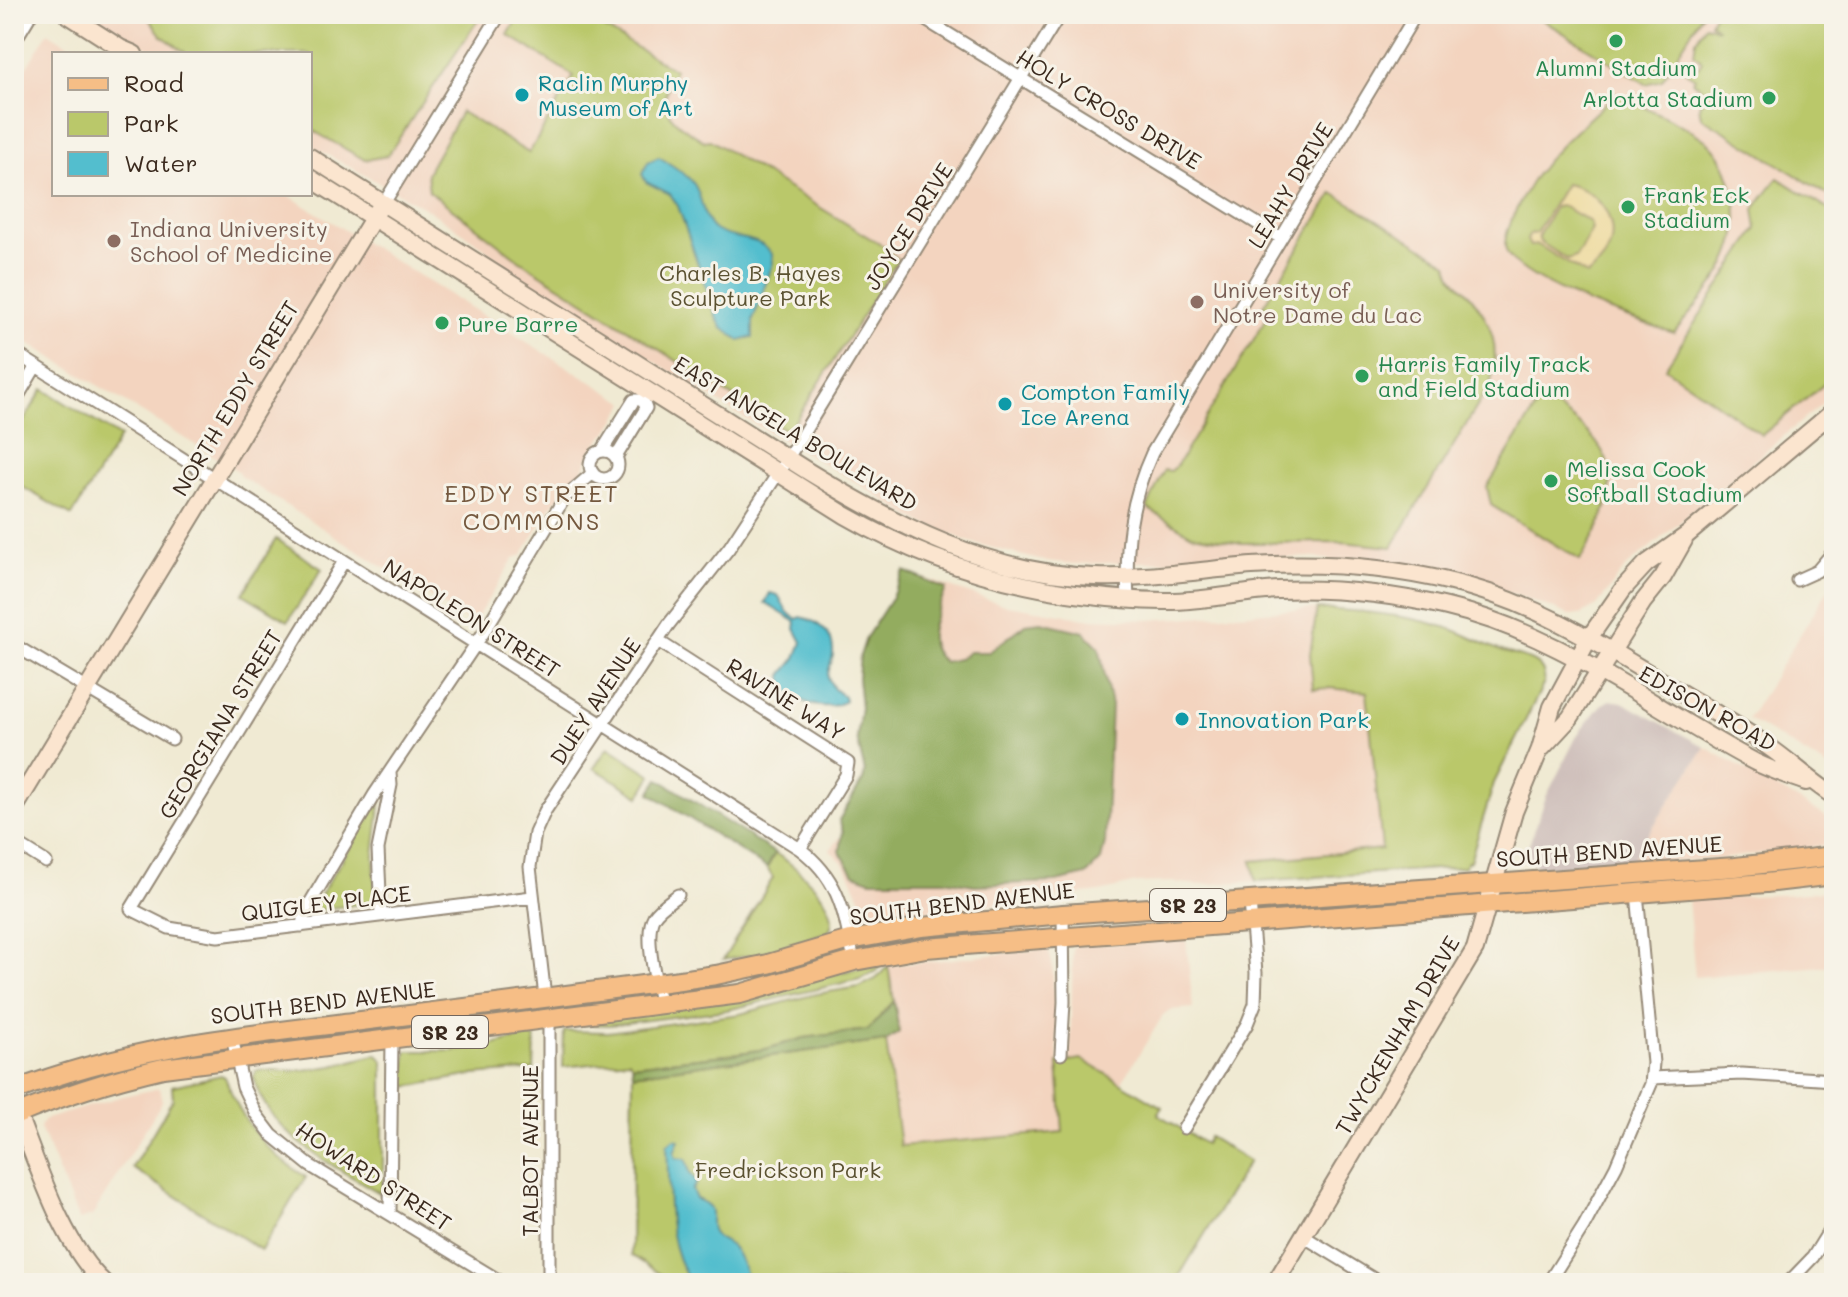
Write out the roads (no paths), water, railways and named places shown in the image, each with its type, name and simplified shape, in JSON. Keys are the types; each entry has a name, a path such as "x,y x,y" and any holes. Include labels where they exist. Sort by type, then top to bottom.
{"main road":[{"path":"67,14 126,52"},
{"name":"EAST ANGELA BOULEVARD","path":"312,158 876,512 947,544 1048,572 1094,577 1280,565 1370,568 1473,588 1553,617 1589,638"},
{"name":"EAST ANGELA BOULEVARD","path":"312,179 646,396 868,528 946,563 1031,587 1128,599 1174,601 1277,590 1383,595 1466,612 1523,632 1575,660"},
{"name":"NORTH EDDY STREET","path":"14,809 384,203"},
{"name":"TWYCKENHAM DRIVE","path":"1275,1283 1475,949 1514,812 1540,749 1552,707 1589,638 1623,589 1646,564 1687,535 1834,411"},
{"name":"TWYCKENHAM DRIVE","path":"1540,749 1570,718 1643,602 1663,577 1687,535"},
{"name":"EDISON ROAD","path":"1589,638 1766,745 1828,792"},
{"name":"EDISON ROAD","path":"1575,660 1758,763 1828,792"},
{"name":"SOUTH BEND AVENUE","path":"14,1091 104,1061 160,1048 743,970 850,940 922,927 1063,914 1735,867 1834,856"},
{"name":"SOUTH BEND AVENUE","path":"15,1112 112,1079 163,1068 740,994 854,961 926,948 1834,875"},
{"path":"15,1112 69,1236 102,1282"}],"street":[{"path":"14,42 31,14"},
{"name":"NORTH EDDY STREET","path":"384,203 500,14"},
{"name":"HOLY CROSS DRIVE","path":"916,14 1281,238"},
{"name":"JOYCE DRIVE","path":"788,458 1060,14"},
{"name":"LEAHY DRIVE","path":"1128,599 1129,531 1139,481 1160,440 1416,14"},
{"name":"NAPOLEON STREET","path":"14,352 800,849 818,863 836,888 842,901 854,961"},
{"path":"14,403 36,366"},
{"path":"646,396 646,408 616,457 618,464 614,475 603,479 593,473 591,461 595,455 602,451 634,400 646,396"},
{"path":"602,451 616,457"},
{"name":"DUEY AVENUE","path":"545,997 532,897 530,850 535,833 545,811 658,641 729,548 788,458"},
{"path":"302,926 304,913 390,773 476,644 565,497 593,473"},
{"path":"1797,580 1817,571 1834,551"},
{"name":"GEORGIANA STREET","path":"131,909 344,561"},
{"name":"RAVINE WAY","path":"658,641 848,763 846,775 800,849"},
{"path":"14,645 172,739"},
{"path":"381,915 378,849 391,785 390,773"},
{"path":"14,842 46,862"},
{"path":"1548,1283 1600,1197 1634,1126 1652,1078 1637,893"},
{"path":"660,1004 651,926 653,917 678,895"},
{"name":"QUIGLEY PLACE","path":"131,909 169,928 206,935 240,934 532,897"},
{"path":"1184,1128 1252,1014 1257,991 1250,901"},
{"path":"1061,1054 1063,914"},
{"name":"TALBOT AVENUE","path":"549,1020 549,1283"},
{"name":"HOWARD STREET","path":"232,1037 243,1087 256,1114 272,1135 309,1165 503,1283"},
{"path":"390,1214 392,1039"},
{"path":"1652,1078 1742,1074 1834,1080"},
{"path":"1788,1283 1813,1257 1834,1223"},
{"path":"1303,1236 1380,1283"}],"water":[{"path":"659,157 694,184 708,221 715,230 752,241 772,254 773,263 753,320 753,337 740,341 717,319 678,206 670,194 646,182 642,174 648,162"},
{"path":"770,593 778,595 793,617 813,622 828,634 833,653 828,678 845,701 836,705 816,705 797,697 784,684 782,675 796,658 802,642 795,629 796,622 765,603"},
{"path":"674,1139 679,1140 674,1153 676,1158 686,1159 690,1173 697,1182 692,1190 696,1199 710,1209 713,1233 735,1250 749,1283 691,1283 682,1267 670,1216 667,1145"}],"place":[{"name":"Alumni Stadium","path":"1616,41"},
{"name":"Raclin Murphy Museum of Art","path":"522,95"},
{"name":"Arlotta Stadium","path":"1769,98"},
{"name":"Frank Eck Stadium","path":"1628,207"},
{"name":"Indiana University School of Medicine","path":"114,241"},
{"name":"University of Notre Dame du Lac","path":"1197,302"},
{"name":"Pure Barre","path":"442,323"},
{"name":"Harris Family Track and Field Stadium","path":"1362,376"},
{"name":"Compton Family Ice Arena","path":"1005,404"},
{"name":"Melissa Cook Softball Stadium","path":"1551,481"},
{"name":"Innovation Park","path":"1182,719"}],"district":[{"name":"EDDY STREET COMMONS","path":"532,506"}],"park label":[{"name":"Charles B. Hayes Sculpture Park","path":"750,284"},
{"name":"Fredrickson Park","path":"788,1169"}]}
